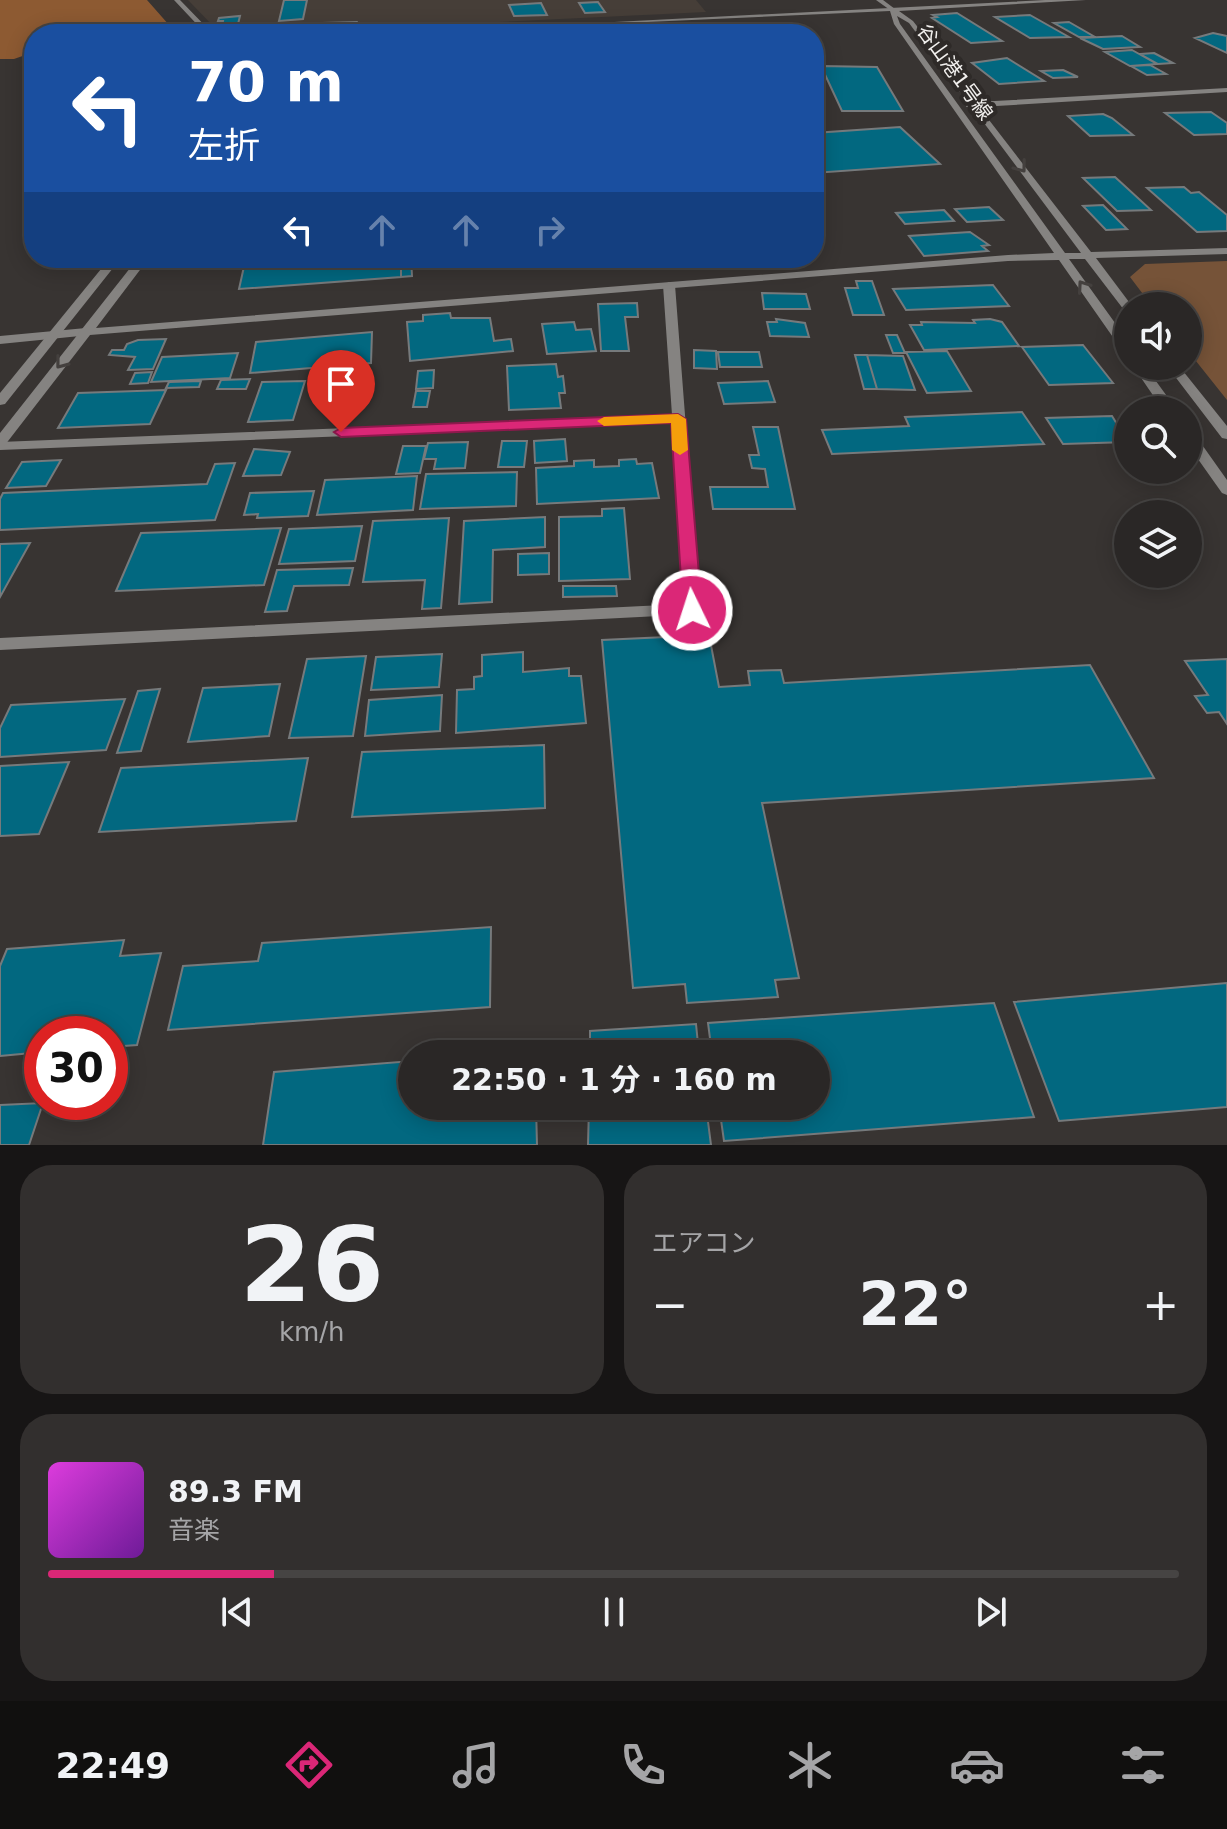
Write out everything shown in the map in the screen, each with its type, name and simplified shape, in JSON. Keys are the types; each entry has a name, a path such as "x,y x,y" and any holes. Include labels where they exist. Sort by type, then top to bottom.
{"street":[{"path":"177,0 200,24"},
{"path":"879,0 892,9"},
{"path":"643,24 1083,0"},
{"name":"谷山港1号線","path":"892,9 911,22 1115,292"},
{"name":"谷山港1号線","path":"892,9 897,24 1114,330"},
{"path":"956,106 1227,90"},
{"path":"0,340 1062,256 1227,251"},
{"path":"0,401 108,268"},
{"path":"0,444 136,268"},
{"path":"0,644 692,610 669,285"},
{"path":"1184,380 1227,435"},
{"path":"0,444 678,419"},
{"path":"1202,455 1227,490"}],"shaded area":[{"path":"0,0 147,0 168,24 24,24 24,56 0,59"},
{"path":"188,0 696,0 706,12 455,24 211,24"},
{"path":"1227,261 1227,400 1202,369 1202,292 1141,292 1130,277 1145,264"}],"building":[{"path":"284,0 307,0 303,19 279,21"},
{"path":"598,2 605,12 585,13 579,3"},
{"path":"541,3 547,15 514,16 509,5"},
{"path":"957,13 1002,41 971,43 932,18 937,17 933,15"},
{"path":"1030,15 1069,37 1030,38 995,17"},
{"path":"240,16 238,24 222,24 219,18"},
{"path":"357,22 358,24 323,24"},
{"path":"1069,22 1095,37 1079,37 1054,23"},
{"path":"1213,33 1227,36 1227,53 1195,38"},
{"path":"1122,36 1140,47 1103,49 1080,38"},
{"path":"1132,50 1157,64 1130,66 1105,52"},
{"path":"1154,53 1173,63 1158,64 1140,54"},
{"path":"1007,58 1044,81 999,84 972,63"},
{"path":"1150,65 1166,74 1147,75 1131,66"},
{"path":"824,66 877,67 903,111 842,111"},
{"path":"1063,70 1078,77 1053,78 1041,71"},
{"path":"1211,112 1227,123 1227,134 1194,135 1165,113"},
{"path":"1103,114 1133,135 1090,136 1068,116"},
{"path":"900,127 940,164 824,172 824,132"},
{"path":"1115,177 1151,210 1117,211 1083,178"},
{"path":"1184,187 1191,193 1199,192 1227,215 1227,231 1197,232 1147,188"},
{"path":"1103,205 1127,229 1106,230 1083,206"},
{"path":"989,207 1003,220 967,222 955,209"},
{"path":"944,210 954,221 905,224 896,213"},
{"path":"970,232 989,245 982,246 988,251 924,256 909,236"},
{"path":"244,268 401,268 401,277 239,289"},
{"path":"401,268 412,268 412,276 401,277"},
{"path":"856,281 872,281 884,315 853,315 845,288 858,288"},
{"path":"993,285 1009,306 906,310 893,289"},
{"path":"762,293 806,294 810,309 764,309"},
{"path":"637,303 638,317 625,317 629,351 601,351 598,304"},
{"path":"450,313 451,318 490,318 494,341 511,339 513,351 410,361 407,322 423,321 423,315"},
{"path":"776,319 805,323 809,337 770,336 767,322 777,322"},
{"path":"973,320 1002,322 1019,346 924,350 910,325 922,325 921,322 975,323"},
{"path":"574,322 576,330 591,329 596,351 547,354 542,324"},
{"path":"372,332 371,363 250,373 256,342"},
{"path":"886,335 897,335 905,353 893,353"},
{"path":"166,339 153,369 128,370 135,357 109,355 112,350 124,350 127,344 138,340"},
{"path":"1083,345 1113,383 1049,385 1022,347"},
{"path":"694,350 716,351 717,369 694,368"},
{"path":"947,351 971,391 927,393 906,352"},
{"path":"718,352 759,352 762,367 720,367"},
{"path":"238,353 230,378 151,382 162,357"},
{"path":"855,355 867,355 877,389 864,389"},
{"path":"867,355 903,356 915,390 877,389"},
{"path":"556,364 558,377 563,376 565,393 559,393 561,408 509,410 507,366"},
{"path":"434,370 433,388 416,389 418,371"},
{"path":"152,372 148,383 130,384 135,373"},
{"path":"250,379 246,389 217,389 221,380"},
{"path":"201,381 199,387 166,388 169,382"},
{"path":"305,381 293,420 248,422 262,382"},
{"path":"768,381 775,402 724,404 718,383"},
{"path":"166,390 150,424 58,428 78,393"},
{"path":"416,391 430,391 427,407 413,407"},
{"path":"1022,412 1044,444 832,454 822,430 909,426 905,417"},
{"path":"1112,416 1114,442 1063,444 1046,418"},
{"path":"753,427 778,427 795,509 713,509 710,487 768,487 765,469 752,468 749,455 759,455"},
{"path":"565,439 567,461 535,463 534,441"},
{"path":"502,441 527,441 524,467 498,467"},
{"path":"468,442 465,468 434,469 436,459 424,459 428,443"},
{"path":"403,446 426,446 420,473 396,474"},
{"path":"254,449 290,452 281,475 243,476"},
{"path":"636,459 637,464 652,463 659,498 537,504 536,468 574,466 574,461 594,460 594,467 619,466 619,460"},
{"path":"61,460 46,486 6,488 22,462"},
{"path":"235,463 215,520 0,530 0,499 3,493 207,484 215,464"},
{"path":"517,472 516,506 420,509 426,474"},
{"path":"417,476 413,510 317,515 325,480"},
{"path":"314,491 308,516 257,518 258,514 244,515 250,493"},
{"path":"624,508 630,579 559,581 559,517 602,516 602,509"},
{"path":"545,517 545,547 493,550 492,602 459,604 464,521"},
{"path":"449,518 441,608 422,609 425,580 363,582 373,521"},
{"path":"362,526 355,561 279,564 289,529"},
{"path":"281,528 264,585 116,591 141,533"},
{"path":"30,543 0,597 0,544"},
{"path":"549,553 549,574 518,575 518,554"},
{"path":"353,568 349,585 294,586 287,611 265,612 277,570"},
{"path":"563,586 616,586 617,596 563,597"},
{"path":"709,635 719,687 750,685 748,671 781,670 784,683 1090,665 1154,778 762,803 799,978 775,980 778,997 687,1003 685,984 633,988 602,640"},
{"path":"523,652 523,672 569,668 569,676 581,676 586,723 456,733 457,690 474,689 474,677 482,676 482,655"},
{"path":"442,654 439,687 371,690 376,657"},
{"path":"366,656 353,736 289,738 307,659"},
{"path":"1227,659 1227,724 1219,712 1207,713 1195,696 1208,695 1185,661"},
{"path":"280,684 269,736 188,742 203,688"},
{"path":"160,689 141,751 117,753 138,691"},
{"path":"442,695 440,731 365,736 369,700"},
{"path":"125,699 106,750 0,757 0,728 11,705"},
{"path":"544,745 545,808 352,817 362,752"},
{"path":"308,758 296,821 99,832 121,768"},
{"path":"69,762 39,834 0,836 0,766"},
{"path":"491,927 490,1007 168,1030 183,966 258,961 262,943"},
{"path":"124,940 120,956 161,953 137,1045 128,1046 128,1016 24,1016 24,1054 0,1056 0,966 7,949"},
{"path":"1227,983 1227,1107 1059,1121 1014,1002"},
{"path":"994,1003 1034,1117 724,1141 721,1120 830,1120 830,1040 710,1040 708,1023"},
{"path":"696,1024 698,1040 590,1040 590,1031"},
{"path":"398,1062 398,1120 536,1120 537,1145 263,1145 274,1072"},
{"path":"24,1104 24,1120 37,1120 29,1145 0,1145 0,1105"},
{"path":"589,1120 708,1120 711,1145 588,1145"}],"slow traffic":[{"path":"604,421 678,419 680,450"}],"route":[{"path":"341,432 678,419 692,610"}]}
